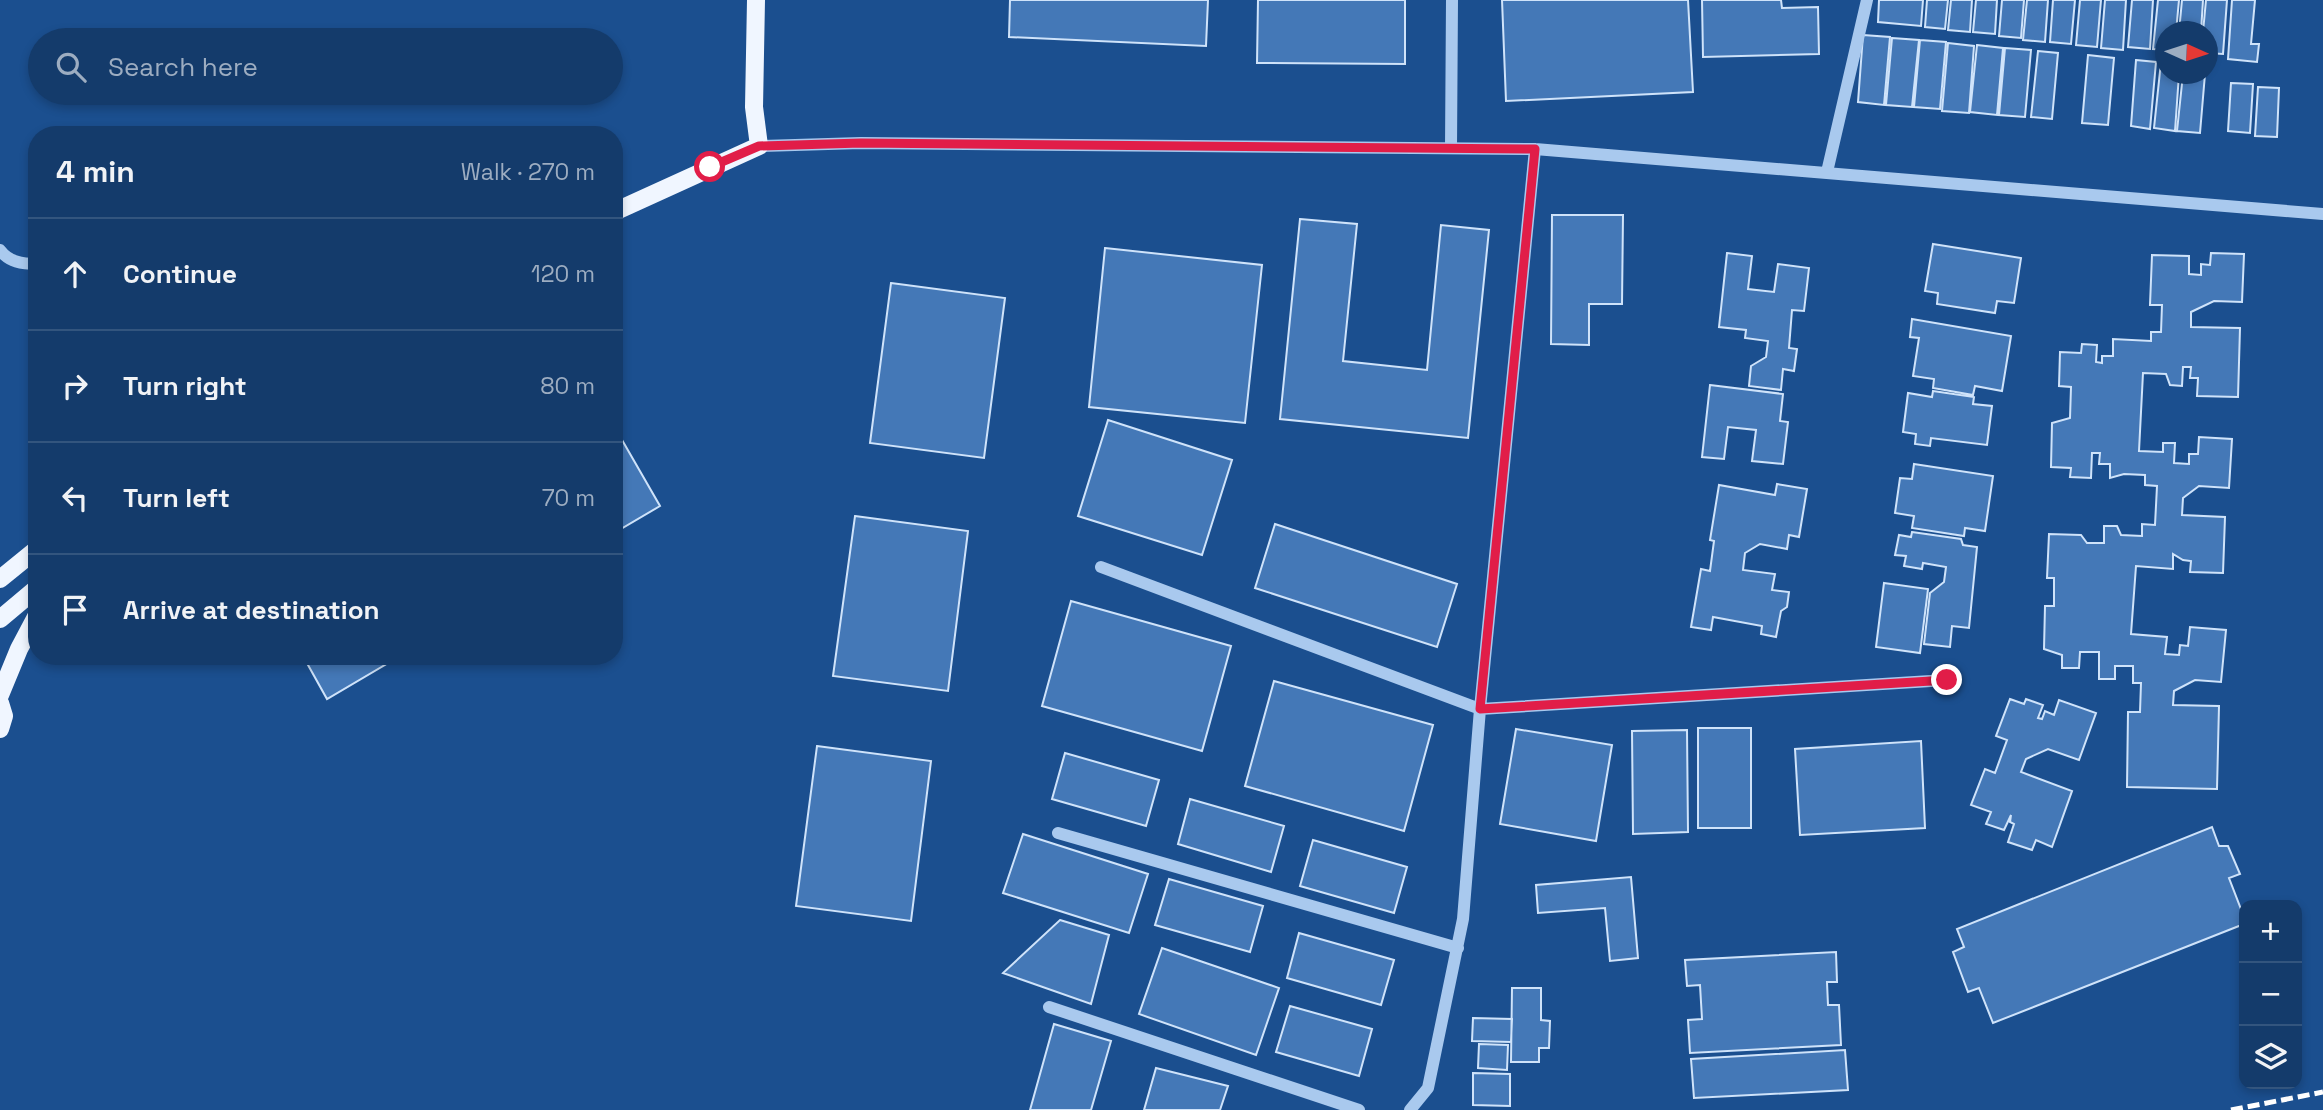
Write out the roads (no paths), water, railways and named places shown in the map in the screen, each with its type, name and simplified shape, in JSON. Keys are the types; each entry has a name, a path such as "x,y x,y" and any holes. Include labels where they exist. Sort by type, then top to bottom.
{"main road":[{"path":"623,208 759,146 754,107 757,0"},
{"path":"0,579 28,556"},
{"path":"0,619 28,596"},
{"path":"0,695 28,632"},
{"path":"0,703 4,716 0,729"}],"street":[{"path":"1451,148 1452,0"},
{"path":"1827,172 1867,0"},
{"path":"759,146 861,143 1535,149 2323,214"},
{"path":"1410,1110 1428,1088 1463,919 1480,709 1535,149"},
{"path":"0,250 6,258 28,264"},
{"path":"1101,567 1480,709 1947,680"},
{"path":"1058,833 1458,948"},
{"path":"1049,1007 1359,1110"}],"railway":[{"path":"2231,1110 2323,1092"}]}
